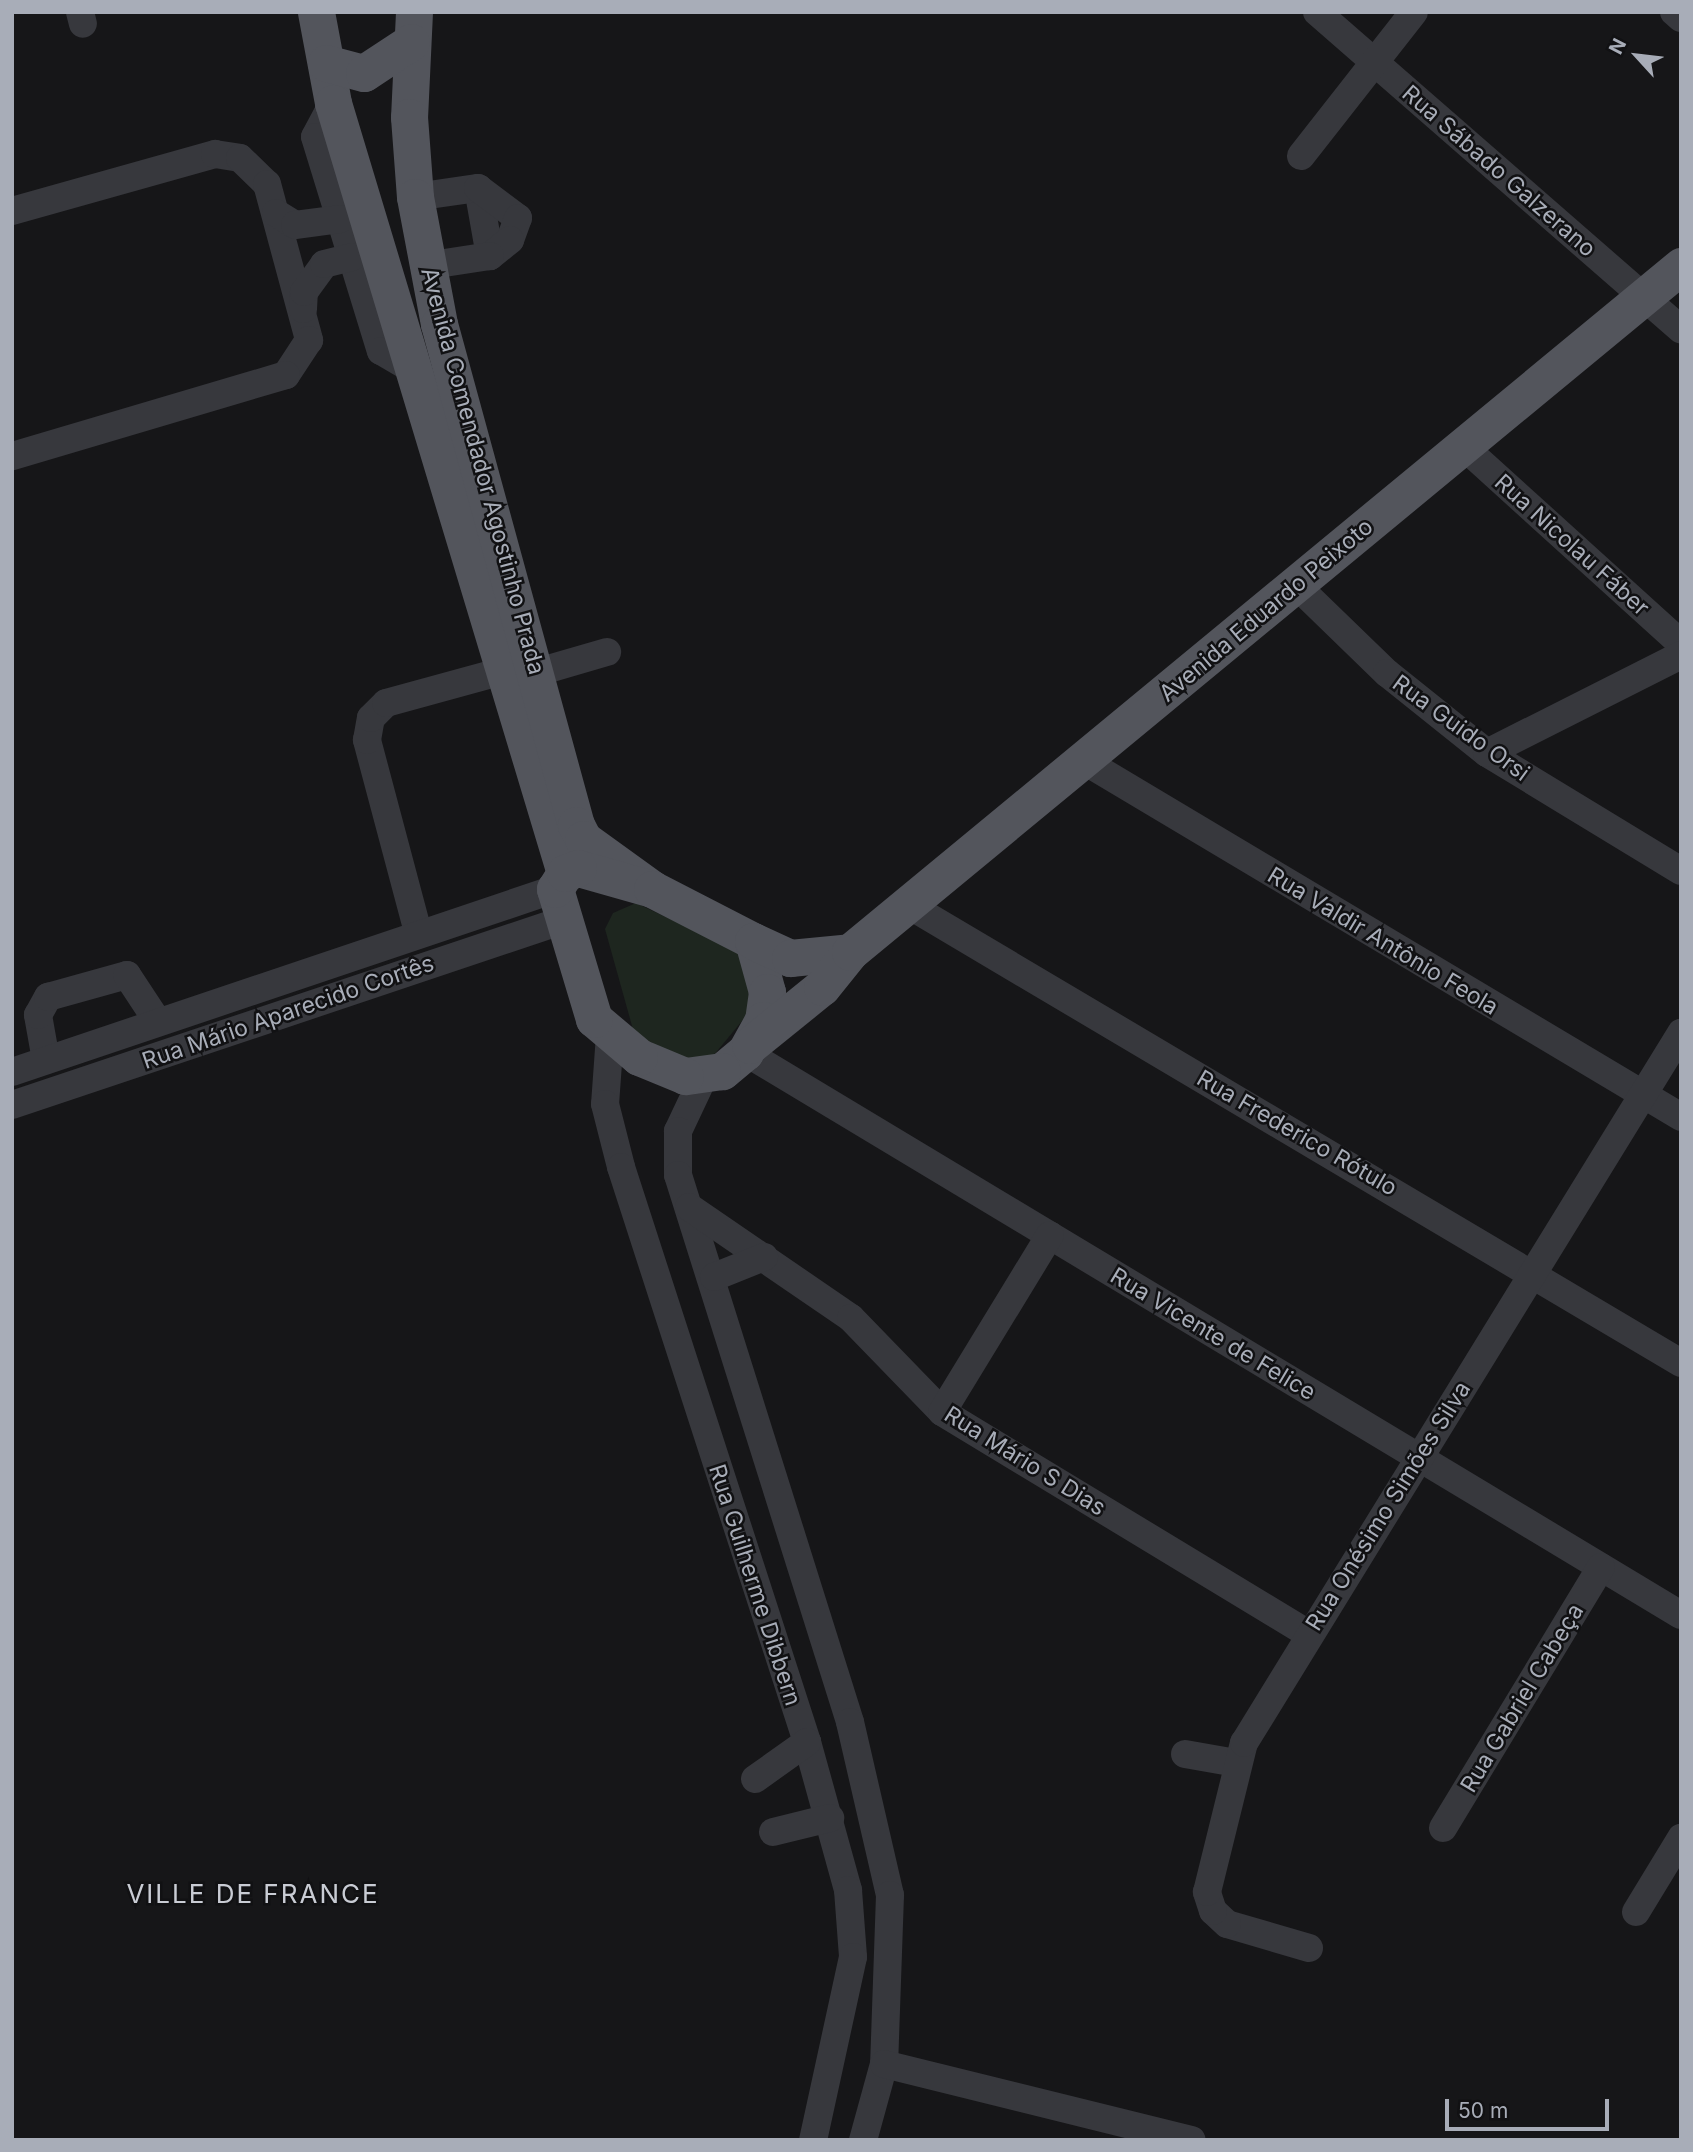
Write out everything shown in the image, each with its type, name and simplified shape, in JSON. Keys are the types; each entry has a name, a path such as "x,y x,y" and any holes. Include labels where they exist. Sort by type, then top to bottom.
{"main road":[{"name":"Avenida Comendador Agostinho Prada","path":"316,12 333,103 417,372 583,839 652,889"},
{"name":"Avenida Comendador Agostinho Prada","path":"412,27 409,117 432,265 523,671 561,894"},
{"path":"326,63 364,73 412,27"},
{"path":"333,103 369,93 409,117"},
{"name":"Avenida Eduardo Peixoto","path":"748,1049 822,987 850,952 912,906 1295,584 1681,266"},
{"path":"753,941 767,992 748,1049 704,1076 662,1070 610,1035 594,1019 561,894 593,869 652,889 790,958 850,952"}],"street":[{"name":"Rua Sábado Galzerano","path":"1317,12 1681,330"},
{"path":"1301,156 1413,12"},
{"path":"1674,12 1681,18"},
{"path":"333,103 315,137 381,351 417,372"},
{"path":"12,211 215,154 240,158 257,169 276,213 303,309 309,341 286,375 12,456"},
{"path":"421,196 478,188 490,256 432,265"},
{"path":"276,213 295,225 340,219"},
{"path":"303,309 309,282 324,264 352,257"},
{"name":"Rua Nicolau Fáber","path":"1463,446 1681,644"},
{"name":"Rua Guido Orsi","path":"1295,584 1387,673 1487,753 1681,871"},
{"path":"418,932 367,740 371,718 386,703 607,652"},
{"path":"1487,753 1681,654"},
{"name":"Rua Valdir Antônio Feola","path":"1086,762 1681,1117"},
{"name":"Rua Mário Aparecido Cortês","path":"12,1072 418,932 561,894"},
{"name":"Rua Mário Aparecido Cortês","path":"12,1105 561,894"},
{"name":"Rua Frederico Rótulo","path":"912,906 1534,1272 1681,1363"},
{"path":"46,1060 38,1015 48,997 127,975 158,1022"},
{"name":"Rua Onésimo Simões Silva","path":"1309,1948 1227,1924 1213,1911 1207,1892 1236,1763 1308,1634 1681,1033"},
{"name":"Rua Guilherme Dibbern","path":"610,1035 605,1104 621,1167 807,1742 848,1890 853,1957 813,2140"},
{"name":"Rua Vicente de Felice","path":"748,1049 1050,1236 1681,1615"},
{"path":"704,1076 678,1131 678,1175 714,1277 869,1797 890,1895 884,2064 863,2140"},
{"name":"Rua Mário S Dias","path":"690,1208 851,1318 942,1412 1308,1634"},
{"path":"942,1412 1050,1236"},
{"path":"714,1277 764,1257"},
{"name":"Rua Gabriel Cabeça","path":"1443,1828 1601,1567"},
{"path":"755,1779 807,1742"},
{"path":"1185,1754 1236,1763"},
{"path":"773,1832 830,1818"},
{"path":"1636,1912 1681,1838"},
{"path":"884,2064 1192,2140"}],"shaded area":[{"path":"636,903 738,951 750,992 747,1015 713,1056 683,1060 634,1033 605,929 613,913"}],"district":[{"name":"VILLE DE FRANCE","path":"253,1894"}]}
